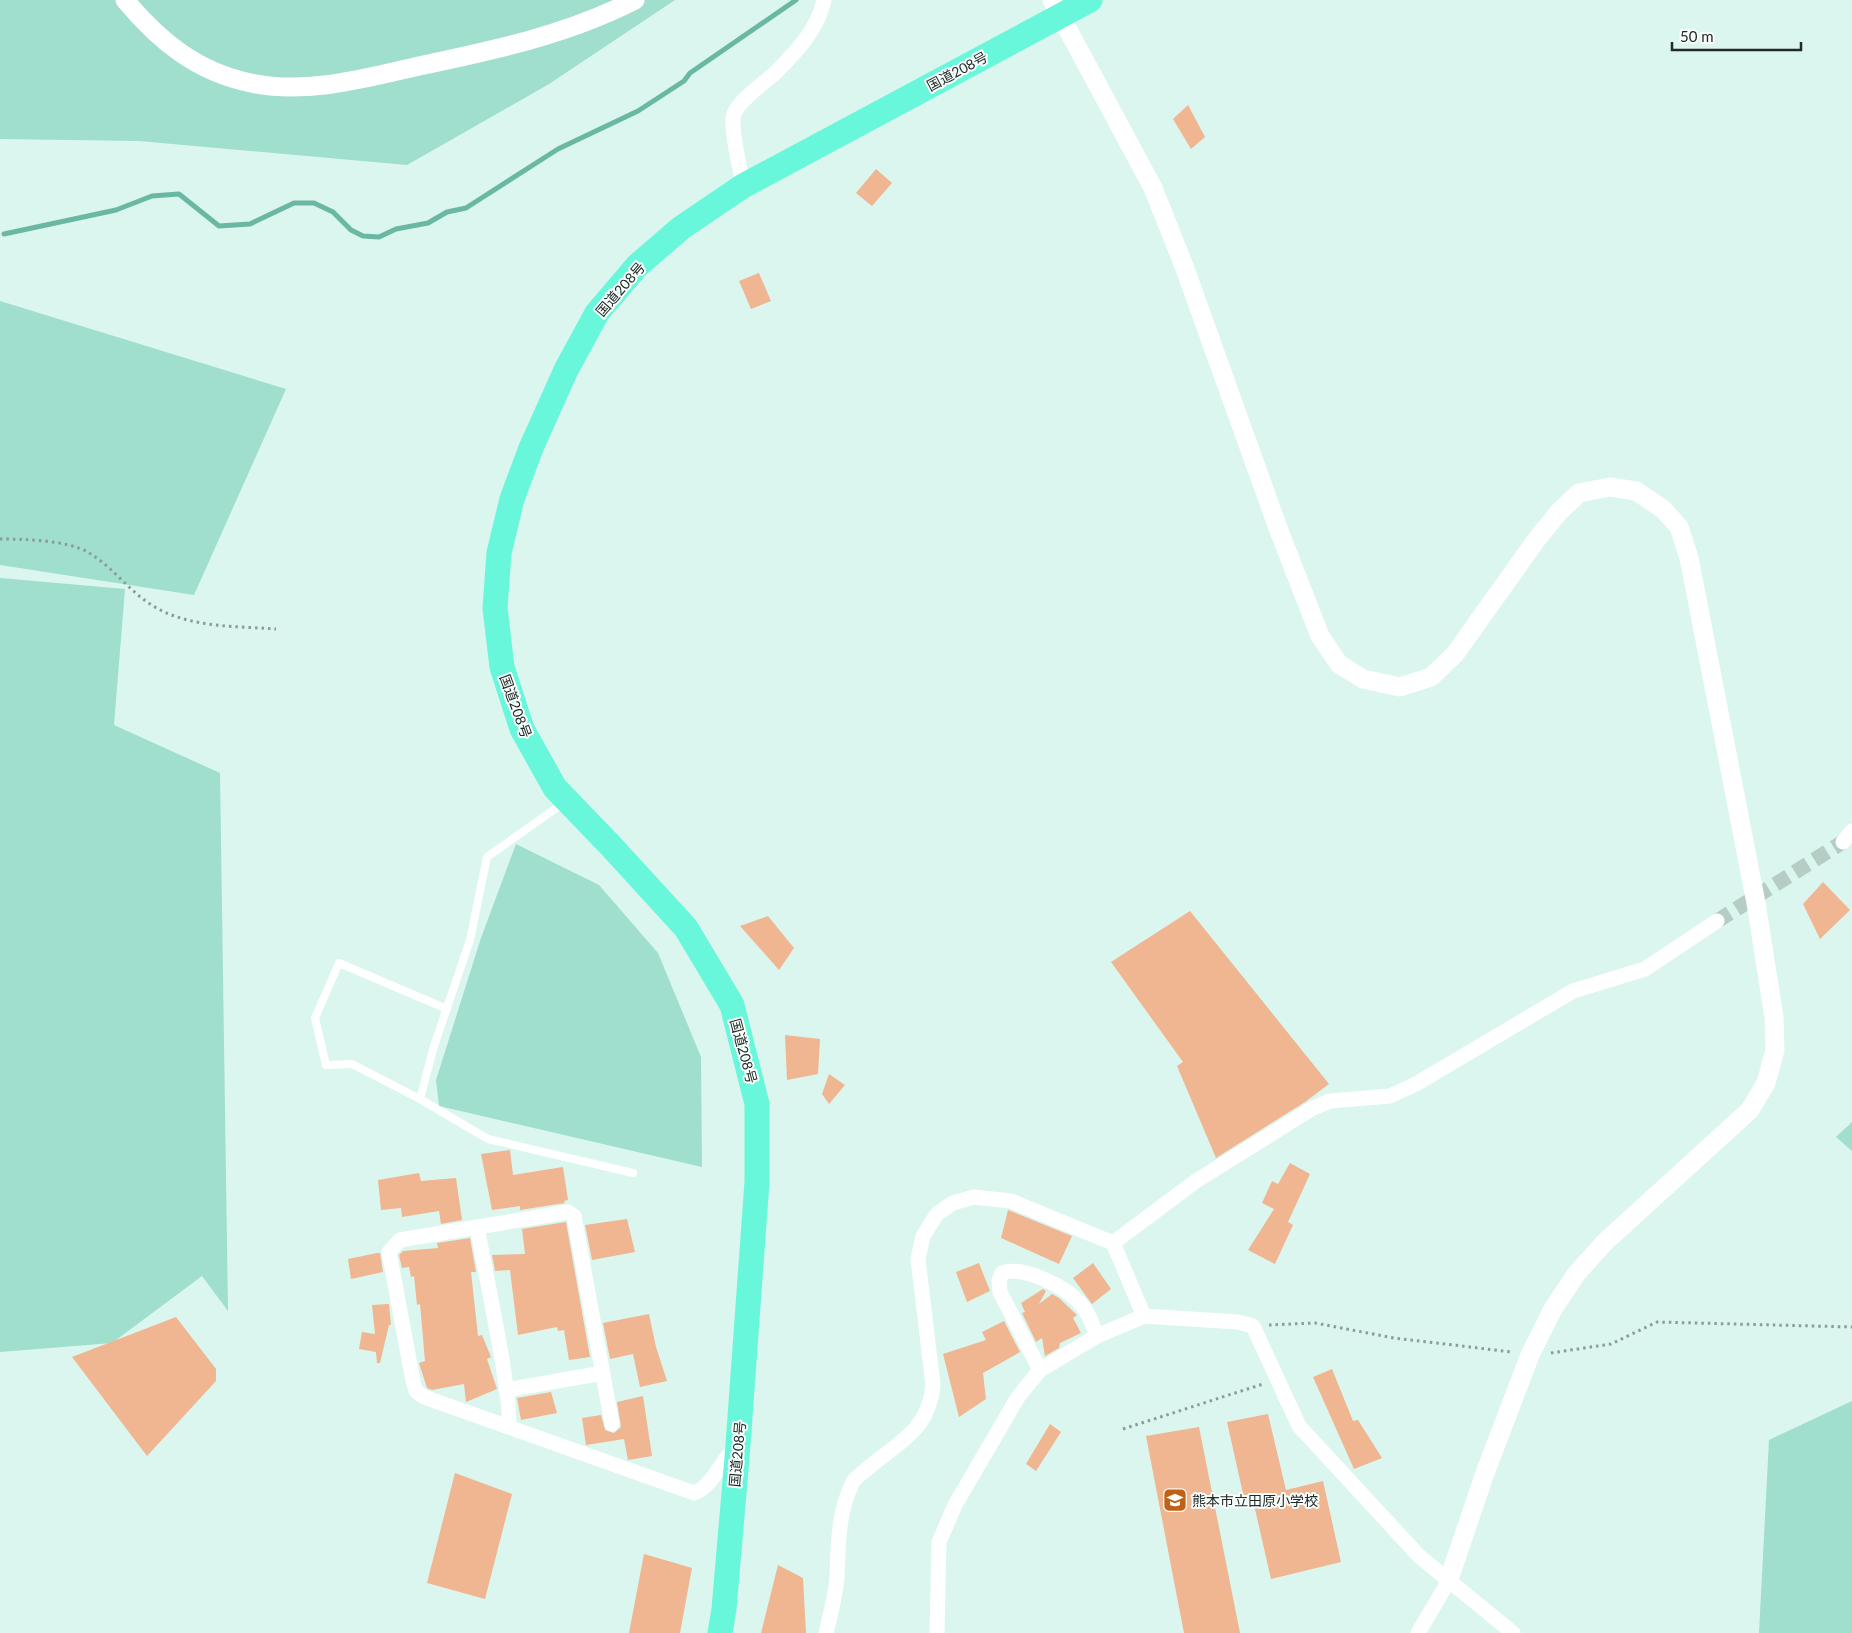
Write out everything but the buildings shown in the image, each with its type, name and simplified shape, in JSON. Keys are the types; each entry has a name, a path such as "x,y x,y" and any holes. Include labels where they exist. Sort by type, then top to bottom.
{"highway":[{"name":"国道208号","path":"720,1633 724,1609 738,1458 757,1182 757,1104 748,1061 732,1005 686,928 555,788 522,729 502,667 494,608 499,552 512,499 531,448 566,370 597,313 637,266 674,234 743,186 1056,8 1090,0"}],"street":[{"path":"124,0 146,26 176,52 215,72 252,84 305,87 371,77 551,35 598,18 635,0"},
{"path":"743,186 733,117 740,104 775,73 806,39 820,16 824,0"},
{"path":"1056,8 1153,188 1184,266 1278,528 1320,636 1339,664 1363,680 1400,687 1431,677 1455,654 1559,512 1579,493 1610,487 1636,491 1663,509 1679,527 1691,568 1756,902 1774,1016 1775,1050 1766,1083 1750,1110 1599,1248 1577,1273 1553,1309 1530,1355 1485,1473 1448,1582 1418,1633"},
{"path":"1113,1242 1196,1181 1313,1108 1330,1101 1390,1096 1416,1084 1573,991 1645,969 1718,921"},
{"path":"826,1633 837,1579 836,1552 842,1515 852,1482 914,1431 926,1417 932,1402 933,1386 918,1259 923,1236 937,1214 953,1203 974,1197 1011,1200 1113,1242 1144,1316"},
{"path":"612,1424 574,1216 568,1212 400,1240 389,1252 416,1391 424,1397 694,1492 699,1491 705,1485 727,1457 738,1458"},
{"path":"477,1227 511,1420 508,1426"},
{"path":"1040,1370 1000,1292 999,1281 1002,1273 1009,1270 1017,1271 1034,1276 1069,1292 1081,1304 1098,1336"},
{"path":"937,1633 939,1542 955,1505 1018,1397 1040,1370 1098,1336 1144,1316 1238,1322 1253,1326 1299,1426 1419,1556 1448,1582 1513,1633"},
{"path":"506,1390 603,1373"}],"lane":[{"path":"420,1098 470,940 487,857 567,801"},
{"path":"447,1009 339,963 315,1018 326,1066 352,1064 420,1098 488,1139 633,1173"}],"path":[{"path":"0,539 20,538 54,543 89,552 151,605 180,618 208,624 276,629"},
{"path":"1253,1326 1315,1323 1394,1338 1530,1355 1611,1344 1657,1322 1852,1327"},
{"path":"1123,1429 1224,1398 1276,1379"}],"green space":[{"path":"0,0 675,0 549,84 407,165 139,141 0,139"},
{"path":"0,301 286,389 194,595 0,565"},
{"path":"0,578 125,589 114,725 220,773 228,1311 202,1276 112,1343 0,1352"},
{"path":"516,844 599,885 658,953 701,1057 702,1167 439,1106 436,1080 481,938"},
{"path":"1852,1122 1852,1151 1836,1137"},
{"path":"1852,1401 1852,1633 1759,1633 1769,1440"}],"waterway":[{"path":"4,234 116,210 152,196 179,194 219,226 250,224 294,203 314,203 333,212 351,230 363,236 379,237 396,229 428,223 447,212 466,208 558,149 638,111 684,81 690,73 796,0"}],"tunnel":[{"path":"1717,921 1843,842"}],"place":[{"name":"熊本市立田原小学校","path":"1175,1500"}]}
